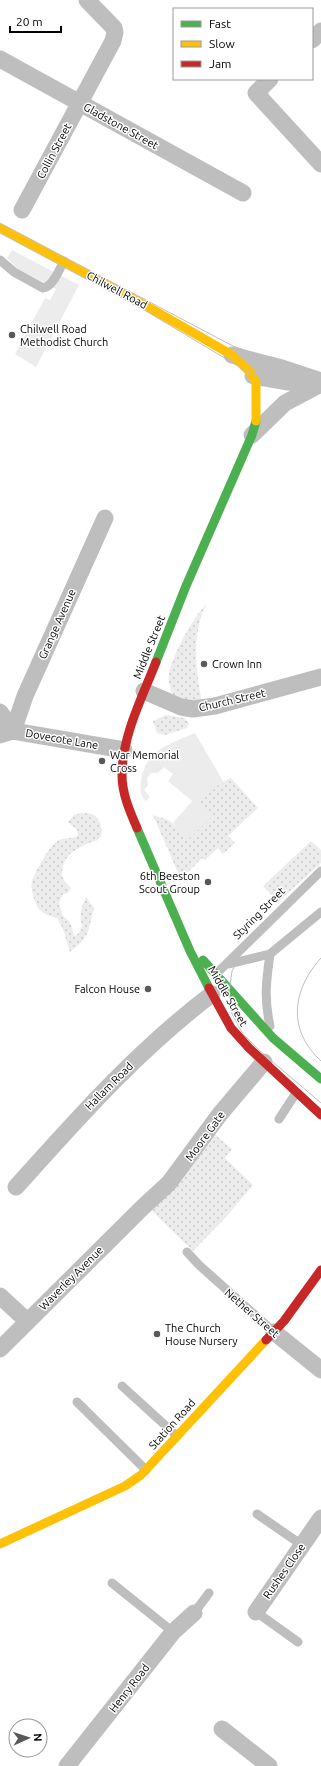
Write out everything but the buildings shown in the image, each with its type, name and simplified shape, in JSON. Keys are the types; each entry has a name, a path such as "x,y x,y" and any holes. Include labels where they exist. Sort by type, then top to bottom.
{"main road":[{"name":"Chilwell Road","path":"1,231 64,262 143,304 232,354 252,376"},
{"name":"Middle Street","path":"252,376 256,382 256,423 186,586 144,691 128,734 124,750 122,776 126,800 180,928 212,994 231,1028 239,1038 321,1115"},
{"name":"Middle Street","path":"180,928 203,960 275,1041 299,1063 321,1079"},
{"path":"216,974 212,979 212,986 217,998 229,1018 231,1028"},
{"name":"Station Road","path":"0,1544 125,1486 146,1470 284,1321 321,1270"}],"street":[{"name":"Collin Street","path":"22,210 110,47 115,32 114,28 88,0"},
{"path":"313,39 321,32"},
{"name":"Gladstone Street","path":"0,59 243,193"},
{"path":"269,80 256,93 321,164"},
{"name":"Chilwell Road","path":"232,354 282,368 321,382"},
{"path":"252,376 287,382 321,382"},
{"path":"252,435 285,403 321,382"},
{"name":"Grange Avenue","path":"6,733 25,696 105,518"},
{"name":"Church Street","path":"144,691 180,707 193,709 214,706 321,677"},
{"path":"0,712 6,733"},
{"name":"Dovecote Lane","path":"6,733 124,750"},
{"name":"Hallam Road","path":"16,1187 102,1091 160,1035 212,994"},
{"name":"Moore Gate","path":"143,1207 169,1183 220,1114 264,1062"},
{"name":"Waverley Avenue","path":"0,1349 143,1207"},
{"path":"0,1296 27,1321"},
{"name":"Nether Street","path":"274,1332 321,1370"},
{"name":"Rushes Close","path":"256,1612 302,1545 318,1528"},
{"name":"Henry Road","path":"67,1766 173,1632 194,1613"},
{"path":"222,1729 269,1766"}],"lane":[{"path":"0,260 14,272 43,288 46,288 52,282 64,262"},
{"name":"Styring Street","path":"216,974 321,871"},
{"path":"224,966 270,954 321,912"},
{"path":"270,954 265,987 265,1005 275,1041"},
{"path":"279,1119 296,1093"},
{"name":"Nether Street","path":"187,1252 198,1265 274,1332"},
{"path":"122,1386 177,1436"},
{"path":"77,1402 146,1470"},
{"path":"257,1514 302,1545"},
{"path":"112,1583 173,1632"},
{"path":"194,1613 209,1593"},
{"path":"256,1612 298,1642"}],"shaded area":[{"path":"12,250 79,285 36,367 15,354 45,298 50,300 56,289 18,269 7,258"},
{"path":"206,605 198,628 196,653 202,703 195,704 173,696 169,674 174,657 184,637 195,618"},
{"path":"166,715 184,718 189,723 187,728 165,735 157,733 153,721"},
{"path":"195,733 223,781 200,802 214,815 189,839 173,823 192,801 168,781 173,774 164,767 158,773 151,773 147,778 148,785 144,790 150,797 146,801 141,792 141,781 143,770 153,755 168,745"},
{"path":"231,778 258,808 228,836 235,843 223,854 218,848 205,860 202,858 184,876 182,882 153,815 168,820 180,829 196,807 209,793 223,782"},
{"path":"90,813 94,815 99,820 102,831 98,840 80,847 69,855 64,862 62,874 63,879 71,888 68,893 63,894 59,903 63,916 71,924 74,936 79,933 82,926 81,911 86,897 94,908 88,932 82,941 70,952 63,929 57,918 42,912 38,908 33,894 32,881 42,861 55,843 63,839 78,836 77,830 68,822 74,815"},
{"path":"311,841 321,850 321,863 278,902 263,886"},
{"path":"213,1133 232,1149 225,1158 253,1185 227,1216 193,1251 152,1211"}],"tram line":[{"path":"0,223 233,346 277,362 321,373"},
{"path":"0,233 146,311 248,372 281,384 321,390"},
{"path":"321,872 244,948 232,971 229,993 232,1014 243,1034 260,1051 321,1103"},
{"path":"321,958 311,970 304,983 299,996 297,1010 298,1023 303,1036 310,1049 321,1061"}],"traffic: fast":[{"path":"156,662 186,586 252,435 256,421"},
{"path":"137,828 190,951 209,988"},
{"path":"203,960 273,1038 321,1079"}],"traffic: slow":[{"path":"0,228 143,304 232,355 250,372 256,382 256,421"},
{"path":"0,1544 125,1486 141,1475 266,1340"}],"traffic: jam":[{"path":"137,828 123,789 123,760 125,746 134,717 156,662"},
{"path":"209,988 231,1028 249,1048 321,1115"},
{"path":"266,1340 284,1321 321,1270"}],"place":[{"name":"Chilwell Road Methodist Church","path":"12,335"},
{"name":"Crown Inn","path":"204,664"},
{"name":"War Memorial Cross","path":"102,761"},
{"name":"6th Beeston Scout Group","path":"208,882"},
{"name":"Falcon House","path":"148,989"},
{"name":"The Church House Nursery","path":"157,1334"}]}
